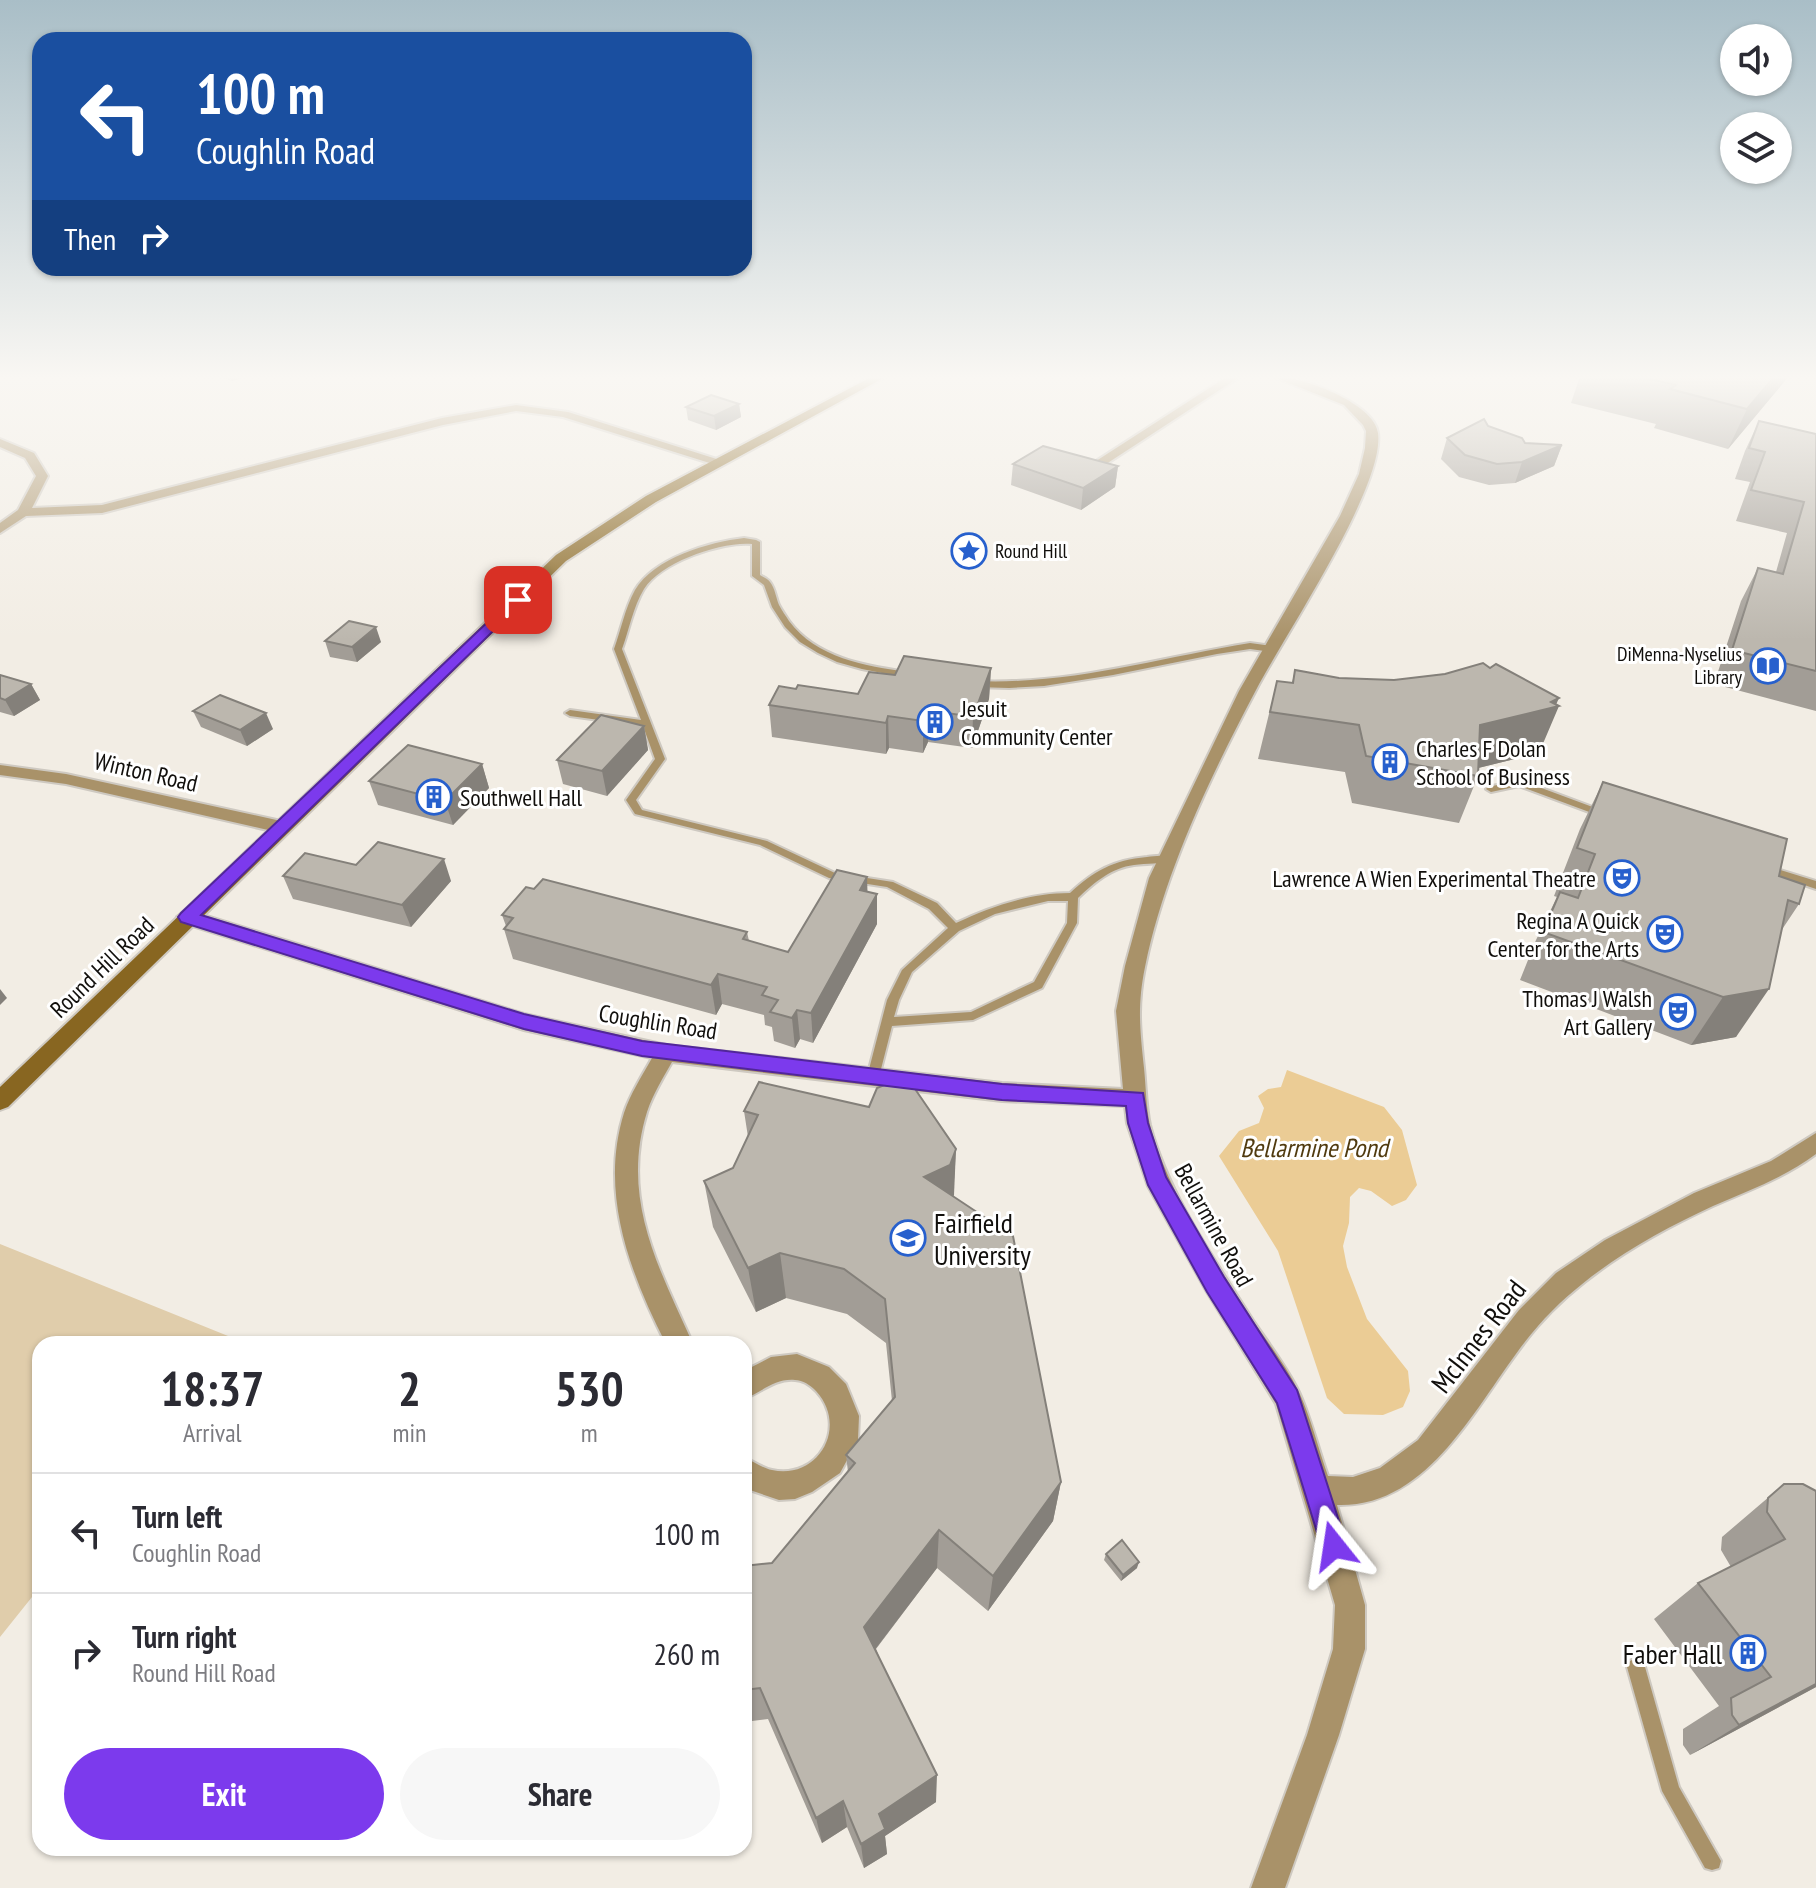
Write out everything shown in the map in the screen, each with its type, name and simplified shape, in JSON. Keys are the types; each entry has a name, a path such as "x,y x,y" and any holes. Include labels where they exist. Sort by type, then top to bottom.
{"main road":[{"name":"Round Hill Road","path":"0,1101 561,558 651,499 716,464"}],"street":[{"path":"0,529 23,512 42,476 35,464"},
{"path":"23,512 102,509 277,464"},
{"name":"Bellarmine Road","path":"1268,1888 1323,1735 1349,1649 1350,1605 1288,1398 1216,1284 1156,1179 1138,1123 1127,1011 1135,966 1167,859 1247,691 1347,516 1367,464"},
{"name":"Winton Road","path":"0,770 66,779 281,827"},
{"name":"Coughlin Road","path":"187,917 524,1022 666,1053 1002,1092 1135,1098"},
{"path":"666,1053 636,1111 629,1140 629,1214 638,1255 676,1336"},
{"name":"McInnes Road","path":"1318,1490 1353,1491 1388,1479 1428,1450 1528,1318 1565,1281 1614,1248 1702,1200 1779,1168 1816,1142"},
{"path":"752,1380 765,1371 787,1367 808,1369 827,1379 840,1396 847,1416 845,1438 836,1458 818,1474 797,1484 774,1485 752,1478"}],"lane":[{"path":"919,677 861,667 818,651 800,639 780,618 768,584 756,576 756,542 745,538 682,558 640,588 618,649 660,759 631,800 638,812 763,843 833,876 889,884 933,906 955,928"},
{"path":"965,682 1005,685 1043,681 1229,648 1250,646 1272,649"},
{"path":"570,713 647,724"},
{"path":"1491,789 1520,783 1618,819"},
{"path":"873,1077 893,1000 908,970 955,928 992,911 1048,897 1073,897 1105,868 1124,861 1167,859"},
{"path":"1757,866 1816,885"},
{"path":"889,1022 973,1016 1038,985 1072,923 1073,897"},
{"path":"1636,1667 1671,1791 1712,1861"}],"shaded area":[{"path":"0,1244 228,1336 32,1336 32,1597 0,1637"}],"water":[{"name":"Bellarmine Pond","path":"1287,1070 1384,1107 1402,1130 1417,1185 1406,1200 1392,1206 1371,1191 1359,1188 1350,1197 1349,1223 1343,1246 1347,1267 1367,1319 1408,1371 1410,1391 1403,1407 1383,1415 1344,1414 1327,1398 1278,1251 1219,1156 1239,1131 1259,1123 1264,1108 1258,1096 1268,1089 1281,1087"}],"building":[{"path":"1013,464 1118,466 1083,488"},
{"path":"1761,464 1816,464 1816,671 1732,650 1758,568 1783,574 1804,502 1751,490"},
{"path":"349,621 376,627 352,647 325,641"},
{"path":"904,656 991,668 973,717 928,710 923,721 888,716 886,723 769,705 779,686 796,689 798,685 858,694 869,672 895,675"},
{"path":"1483,663 1490,668 1496,664 1559,698 1551,702 1559,706 1480,725 1478,776 1366,756 1359,725 1270,712 1277,681 1293,683 1295,670 1339,678 1394,680 1445,674"},
{"path":"0,675 31,684 5,700 0,698"},
{"path":"220,695 266,713 240,730 193,711"},
{"path":"601,715 644,726 602,771 557,760"},
{"path":"408,745 482,764 445,801 369,781"},
{"path":"1603,782 1787,839 1779,876 1805,885 1799,904 1788,900 1769,989 1723,997 1543,932 1560,892 1578,898 1595,854 1577,848"},
{"path":"378,842 444,859 402,905 283,876 305,853 356,865"},
{"path":"837,870 867,877 860,890 877,894 811,1013 797,1010 792,1018 770,1012 778,1000 762,995 767,987 718,974 711,985 504,929 513,918 502,915 526,887 534,889 543,879 747,932 743,939 788,952"},
{"path":"894,1081 913,1086 956,1149 950,1165 924,1177 1013,1236 1061,1482 993,1576 939,1530 864,1627 937,1775 879,1814 885,1829 861,1844 843,1801 816,1818 760,1688 752,1689 752,1565 772,1563 855,1463 846,1455 895,1397 885,1299 844,1269 780,1253 748,1268 704,1181 733,1168 758,1115 744,1111 759,1082 869,1107 877,1088"},
{"path":"1784,1484 1803,1484 1816,1491 1816,1684 1739,1725 1732,1715 1731,1698 1771,1677 1698,1583 1785,1539 1767,1512 1768,1498"},
{"path":"1122,1540 1139,1562 1123,1575 1106,1554"}],"place":[{"name":"Round Hill","path":"969,551"},
{"name":"DiMenna-Nyselius Library","path":"1768,666"},
{"name":"Jesuit Community Center","path":"935,722"},
{"name":"Charles F Dolan School of Business","path":"1390,762"},
{"name":"Southwell Hall","path":"434,797"},
{"name":"Lawrence A Wien Experimental Theatre","path":"1622,878"},
{"name":"Regina A Quick Center for the Arts","path":"1665,934"},
{"name":"Thomas J Walsh Art Gallery","path":"1678,1012"},
{"name":"Fairfield University","path":"908,1238"},
{"name":"Faber Hall","path":"1748,1653"}],"route":[{"path":"518,600 187,917 524,1022 666,1053 1002,1092 1135,1098 1138,1123 1156,1179 1216,1284 1288,1398 1334,1546"}]}
